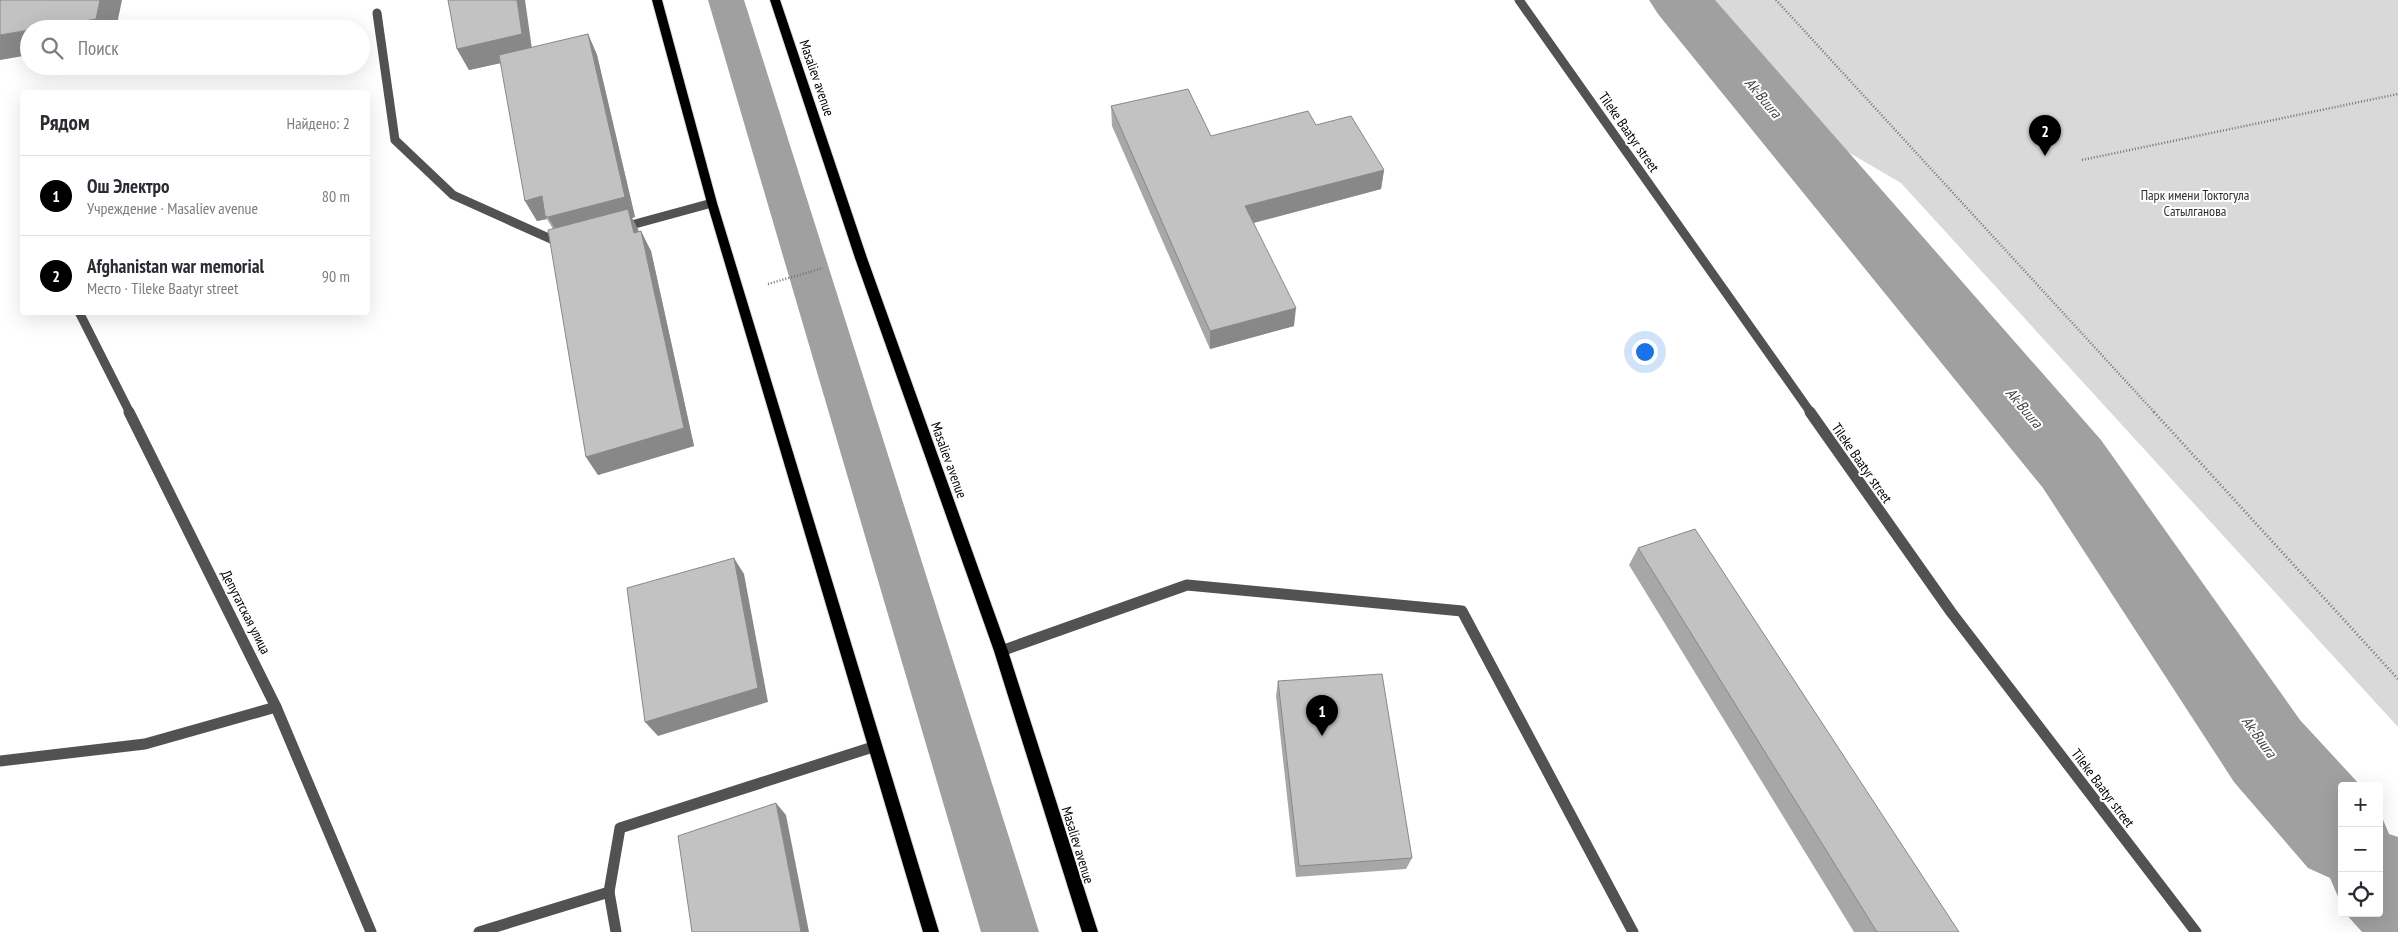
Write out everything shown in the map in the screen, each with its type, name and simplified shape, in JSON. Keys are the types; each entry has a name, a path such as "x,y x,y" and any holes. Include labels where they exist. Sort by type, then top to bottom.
{"main road":[{"path":"657,0 712,203 931,932"},
{"name":"Masaliev avenue","path":"775,0 861,258 1002,651 1090,932"}],"street":[{"name":"Tileke Baatyr street","path":"1519,0 1951,612 2196,932"},
{"path":"377,13 395,140 453,195 558,244 568,242"},
{"path":"613,230 712,203"},
{"name":"Депутатская улица","path":"80,315 276,707 371,932"},
{"path":"1002,651 1187,585 1462,611 1633,932"},
{"path":"0,762 145,744 276,707"},
{"path":"616,932 609,892 620,828 876,746"},
{"path":"478,932 609,892"}],"path":[{"path":"1776,0 2398,678"},
{"path":"2082,160 2398,94"},
{"path":"765,285 823,268"}],"green space":[{"name":"Парк имени Токтогула Сатылганова","path":"1697,0 2398,0 2398,727 1901,183 1805,127"}],"building":[{"path":"0,0 100,0 96,19 20,20 20,32 0,35"},
{"path":"448,0 517,0 522,34 457,49"},
{"path":"588,34 625,197 548,217 545,216 542,196 525,201 499,55"},
{"path":"1188,89 1211,136 1308,111 1316,125 1351,116 1384,170 1245,206 1296,308 1210,331 1111,106"},
{"path":"628,209 634,233 641,231 684,428 586,457 548,230"},
{"path":"1695,529 1959,932 1877,932 1638,548"},
{"path":"734,558 758,688 645,722 627,588"},
{"path":"1382,674 1412,858 1299,866 1278,681"},
{"path":"776,803 801,932 692,932 678,836"}],"waterway":[{"path":"726,0 1010,932"},
{"name":"Ak-Buura","path":"1680,0 2072,464 2267,751 2338,831"},
{"name":"Ak-Buura","path":"2383,882 2398,899"}],"place":[{"name":"Afghanistan war memorial","path":"2045,156"},
{"name":"Ош Электро","path":"1322,736"}]}
